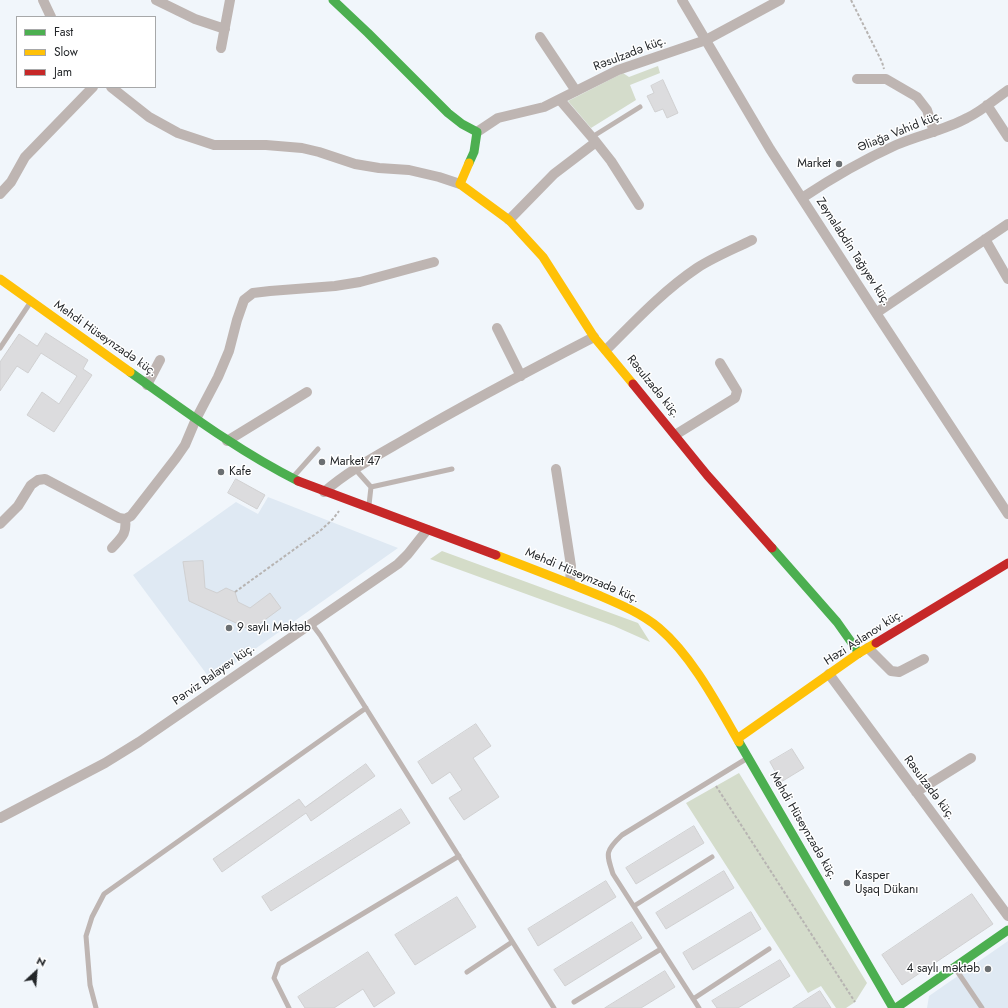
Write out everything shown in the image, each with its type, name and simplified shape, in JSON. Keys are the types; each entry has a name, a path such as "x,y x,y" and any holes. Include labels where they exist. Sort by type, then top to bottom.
{"main road":[{"path":"333,0 358,22 434,99 464,126 477,132 474,152 460,184"},
{"name":"Rəsulzadə küç.","path":"460,184 509,220 543,257 594,337 674,435 707,475 837,622 864,650"},
{"name":"Mehdi Hüseynzadə küç.","path":"0,279 30,302 227,441 292,478 324,492 570,583 626,607 644,617 659,628 679,648 696,672 737,739 894,1008"},
{"name":"Həzi Aslanov küç.","path":"737,739 864,650 1008,563"},
{"path":"894,1008 1008,930"}],"street":[{"path":"43,0 51,16"},
{"path":"156,0 195,19 225,29"},
{"path":"221,48 230,0"},
{"name":"Zeynalabdin Tağıyev küç.","path":"682,0 802,198 1008,514"},
{"name":"Rəsulzadə küç.","path":"477,132 498,118 544,107 618,70 706,40 780,0"},
{"path":"540,37 576,91"},
{"path":"857,79 886,79 917,97 927,110 934,132"},
{"path":"0,194 11,182 25,157 92,88"},
{"path":"112,88 149,117 178,133 214,146 266,145 302,148 355,164 379,168 409,170 460,184"},
{"name":"Əliağa Vahid küç.","path":"802,198 858,163 902,143 969,118 1008,90"},
{"path":"560,100 611,161 639,205"},
{"path":"987,105 1008,137"},
{"path":"509,220 554,174 594,139"},
{"path":"876,313 1008,224"},
{"path":"985,239 1008,279"},
{"path":"606,350 645,310 678,282 699,267 752,240"},
{"path":"0,524 18,506 30,485 38,480 45,479 119,518 125,519 131,516 185,445 229,351 244,300 253,293 335,286 360,282 434,262"},
{"path":"497,328 521,376"},
{"path":"324,492 338,479 421,430 594,337"},
{"path":"147,385 160,360"},
{"path":"674,435 735,398 737,391 720,363"},
{"path":"227,441 307,392"},
{"path":"556,469 571,566 570,583"},
{"path":"112,548 124,535 126,527 125,519"},
{"name":"Pərviz Balayev küç.","path":"1,815 105,763 139,742 398,564 427,530"},
{"path":"864,650 891,671 899,672 924,659"},
{"name":"Rəsulzadə küç.","path":"829,674 1008,916"},
{"path":"916,792 971,758"}],"lane":[{"path":"594,139 640,107"},
{"path":"0,348 30,302"},
{"path":"292,478 318,449"},
{"path":"355,469 372,488"},
{"path":"372,488 452,469"},
{"path":"368,508 372,488"},
{"path":"311,623 320,635 554,1008"},
{"path":"96,1008 90,985 86,936 92,916 104,894 366,708"},
{"path":"699,1008 613,874 607,858 611,846 622,835 748,758"},
{"path":"289,1008 274,978 279,964 459,856"},
{"path":"634,906 712,857"},
{"path":"467,972 512,942"},
{"path":"574,1002 661,949"},
{"path":"693,999 770,950"},
{"path":"954,968 982,1008"}],"path":[{"path":"851,0 882,62 886,79"},
{"path":"235,592 333,520 345,499"},
{"path":"716,786 855,1002"}],"shaded area":[{"name":"9 saylı Məktəb","path":"268,497 398,548 211,680 133,575 236,502 258,514"},
{"name":"4 saylı məktəb","path":"1008,941 1008,1008 927,1008 929,996"}],"green space":[{"path":"658,66 660,73 630,85 636,100 591,128 568,101 623,73 629,77"},
{"path":"442,551 638,623 650,642 614,626 430,559"},
{"path":"739,773 867,983 855,1002 846,1008 836,1008 821,986 808,993 686,803"}],"building":[{"path":"663,80 678,113 667,118 663,109 655,112 647,96 654,93 651,86"},
{"path":"46,333 88,360 83,369 92,375 54,432 27,415 42,392 59,404 77,376 41,353 28,373 17,366 0,391 0,362 19,334 37,346"},
{"path":"236,479 265,495 257,509 228,493"},
{"path":"203,561 205,588 217,593 226,588 235,592 238,602 250,608 270,593 281,608 251,630 189,601 183,562"},
{"path":"476,724 491,746 473,758 499,797 464,820 449,798 462,790 450,772 432,784 418,762"},
{"path":"792,749 804,768 781,782 770,762"},
{"path":"366,764 375,776 311,821 306,813 222,872 213,859 299,799 305,807"},
{"path":"401,809 410,823 271,911 262,897"},
{"path":"694,826 704,843 636,884 626,868"},
{"path":"724,871 734,888 666,929 656,913"},
{"path":"606,881 616,897 538,946 528,929"},
{"path":"972,894 993,924 902,985 882,955"},
{"path":"457,897 476,927 415,965 395,935"},
{"path":"751,912 761,929 693,970 683,953"},
{"path":"632,922 642,938 565,986 554,970"},
{"path":"368,952 395,993 374,1007 363,989 334,1008 305,1008 298,997"},
{"path":"780,960 790,976 738,1008 717,1008 712,1001"},
{"path":"665,971 675,987 641,1008 605,1008"},
{"path":"820,991 831,1008 793,1008"}],"traffic: fast":[{"path":"333,0 448,113 462,124 477,132 474,152 469,163"},
{"path":"130,372 233,444 298,481"},
{"path":"772,548 837,622 859,653"},
{"path":"739,742 893,1008"},
{"path":"896,1008 1008,930"}],"traffic: slow":[{"path":"469,163 460,184 509,220 543,257 594,337 633,384"},
{"path":"0,279 130,372"},
{"path":"496,555 606,598 630,609 659,628 671,639 693,666 739,742"},
{"path":"737,739 859,653 876,643"}],"traffic: jam":[{"path":"633,384 707,475 772,548"},
{"path":"298,481 496,555"},
{"path":"876,643 1008,563"}],"place":[{"name":"Market","path":"839,164"},
{"name":"Market 47","path":"322,462"},
{"name":"Kafe","path":"221,472"},
{"name":"9 saylı Məktəb","path":"229,628"},
{"name":"Kasper Uşaq Dükanı","path":"847,883"},
{"name":"4 saylı məktəb","path":"988,969"}]}
